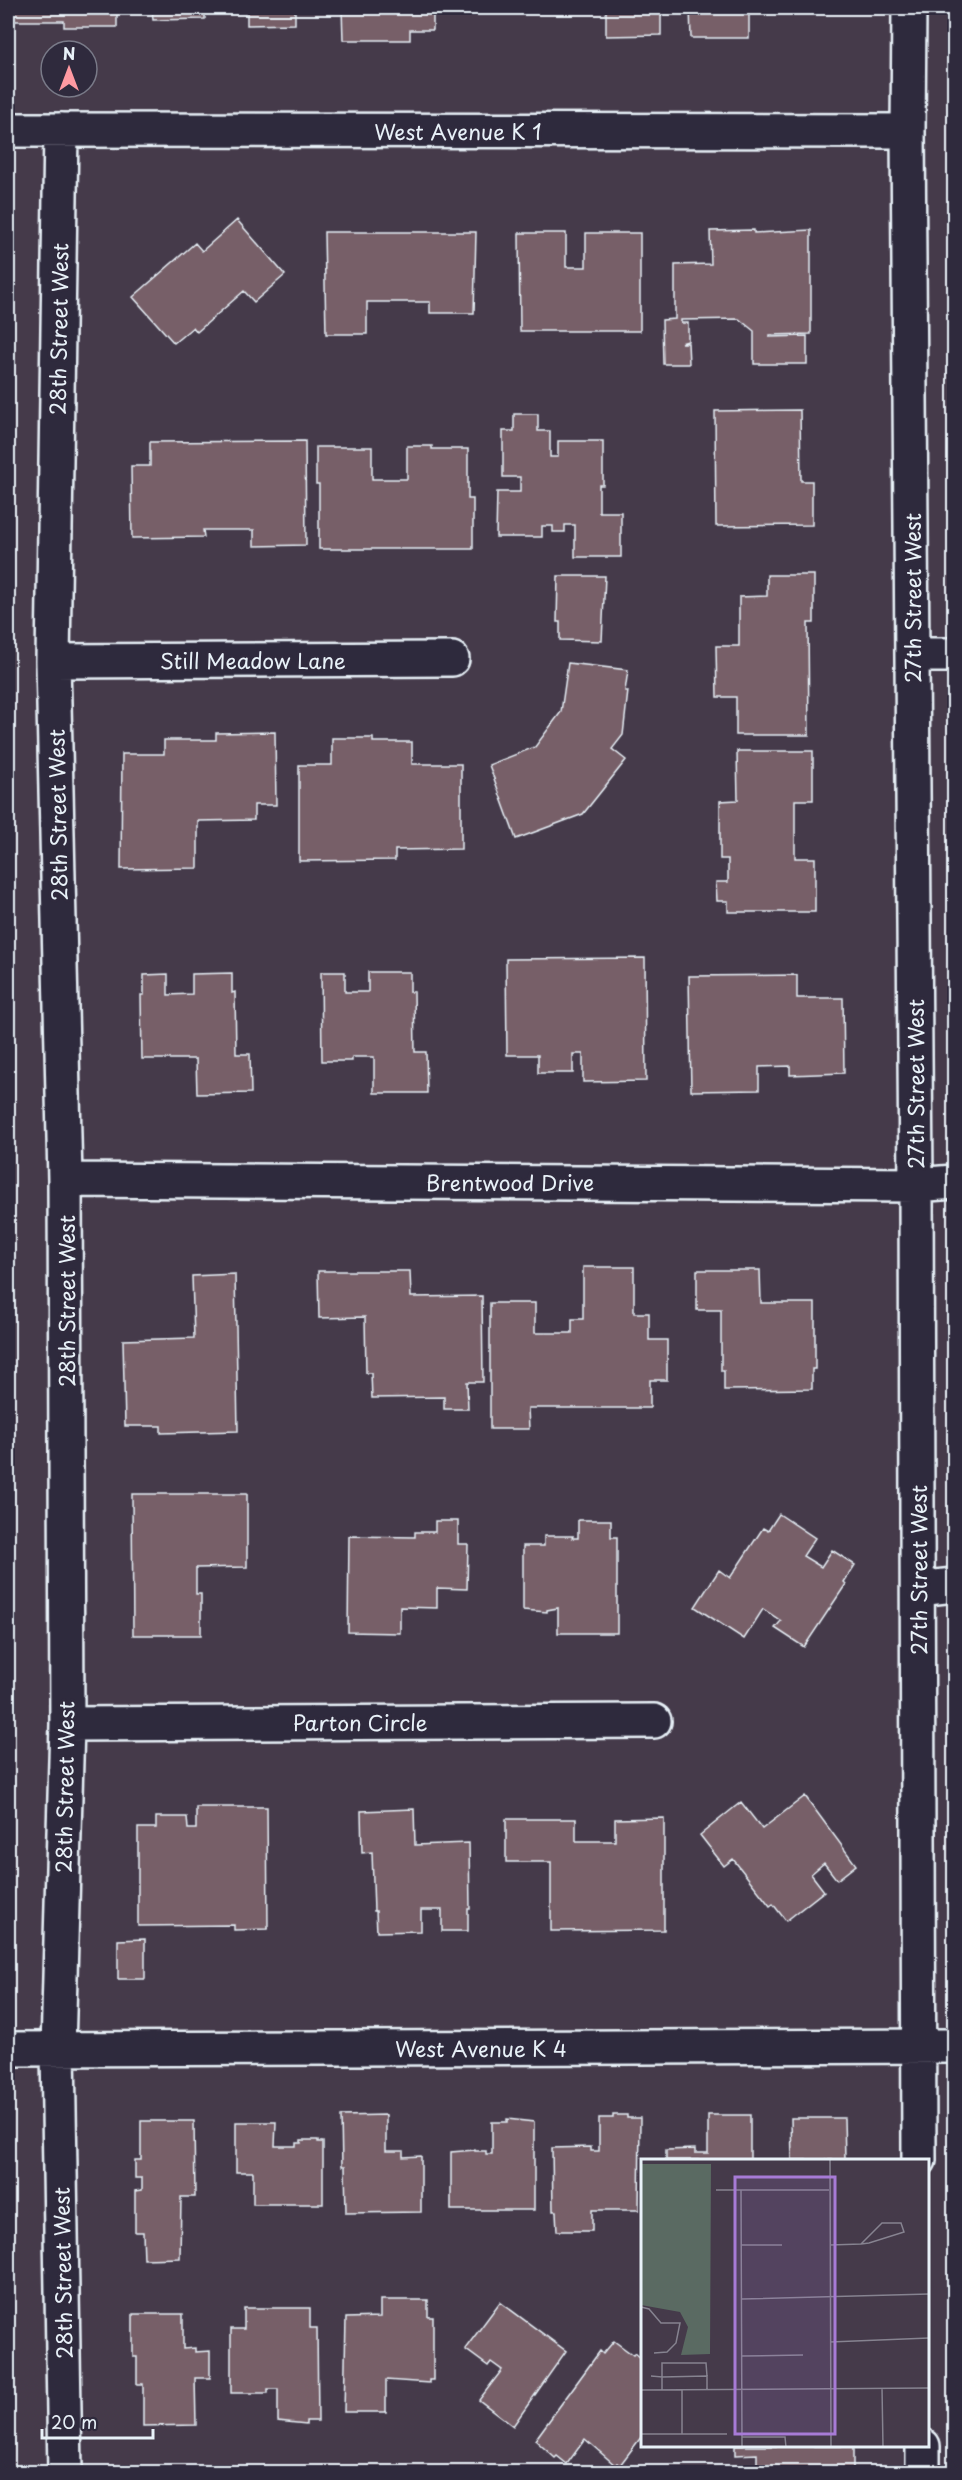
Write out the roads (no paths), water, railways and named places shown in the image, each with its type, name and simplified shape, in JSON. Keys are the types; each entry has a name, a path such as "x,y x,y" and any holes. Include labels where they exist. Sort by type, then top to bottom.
{"street":[{"name":"27th Street West","path":"909,8 919,2159"},
{"name":"West Avenue K 1","path":"8,130 908,131"},
{"name":"28th Street West","path":"61,130 53,661 65,1180 67,1724 58,2049 65,2472"},
{"path":"912,655 954,655"},
{"name":"Still Meadow Lane","path":"53,661 452,659"},
{"name":"Brentwood Drive","path":"65,1180 916,1185 954,1182"},
{"path":"918,1589 954,1585"},
{"name":"Parton Circle","path":"67,1724 654,1721"},
{"name":"West Avenue K 4","path":"8,2049 954,2046"},
{"path":"923,2447 923,2472"}]}
